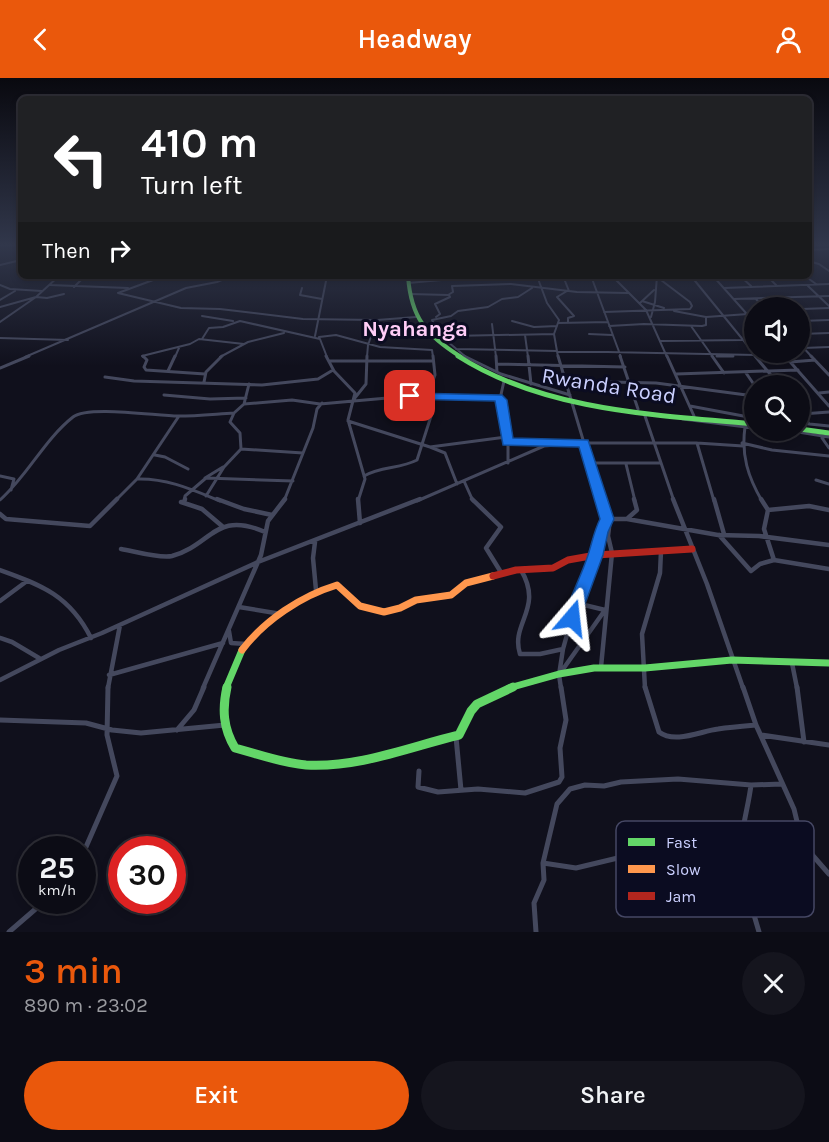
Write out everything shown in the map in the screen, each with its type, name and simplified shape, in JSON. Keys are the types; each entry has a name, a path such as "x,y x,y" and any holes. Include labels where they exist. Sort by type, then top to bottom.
{"main road":[{"name":"Rwanda Road","path":"408,286 416,317 423,328 456,358 504,381 571,398 642,411 744,425"},
{"path":"810,431 827,435"},
{"path":"692,549 612,553 568,560 553,568 521,569 466,583 451,595 418,599 400,608 384,612 360,606 337,585 327,585 282,614 246,644 235,662 225,695 223,706 228,741 236,748 309,765 381,756 456,736 463,731 467,717 477,705 524,682 601,668 643,668 734,660 829,663"}],"street":[{"path":"3,286 18,290 43,291"},
{"path":"0,322 49,286"},
{"path":"60,286 128,288"},
{"path":"134,286 118,292 119,295 181,308 220,309 318,319 377,320 416,317"},
{"path":"0,369 186,288 197,286"},
{"path":"325,286 316,336 333,370 351,385 355,393 348,421 363,476 357,510 360,523"},
{"path":"423,328 440,314 435,303 450,297 451,288 454,286 462,286"},
{"path":"517,286 599,293 628,293"},
{"path":"540,286 547,303 558,319 554,334 561,365 572,408 608,519 608,536 612,553 601,668"},
{"path":"566,286 568,291"},
{"path":"596,286 599,293 598,302 604,312 642,411 683,528 707,584 756,725 797,821"},
{"path":"622,286 641,302 655,306 706,317 744,314"},
{"path":"650,318 655,306 655,286"},
{"path":"604,312 688,310 692,304 667,286"},
{"path":"699,286 743,340"},
{"path":"724,288 766,286"},
{"path":"808,286 829,307"},
{"path":"108,288 122,290"},
{"path":"302,288 299,294 322,299"},
{"path":"434,319 449,317 457,311 488,307 500,300 518,297 532,288"},
{"path":"724,288 744,310"},
{"path":"0,300 18,290"},
{"path":"641,302 654,290"},
{"path":"568,291 557,297 574,316 568,318 568,323"},
{"path":"0,307 36,297 47,298 64,294"},
{"path":"409,294 449,295"},
{"path":"788,297 829,296"},
{"path":"734,299 744,299"},
{"path":"641,302 676,374 690,406 692,418"},
{"path":"810,308 829,307"},
{"path":"202,316 243,322 288,333 316,336 337,335 369,345 432,350 435,375 432,383 432,413 417,460 401,467 371,471 363,476"},
{"path":"512,321 532,327 568,323 704,326 706,317"},
{"path":"434,319 443,339 456,349 497,372 571,398"},
{"path":"354,399 365,386 369,345 377,320"},
{"path":"810,321 829,320"},
{"path":"202,339 208,329 223,327 234,322"},
{"path":"492,324 497,372"},
{"path":"691,326 724,373"},
{"path":"443,339 454,334 452,330"},
{"path":"204,382 205,374 213,362 244,344 288,333"},
{"path":"810,334 829,333"},
{"path":"450,336 495,337 554,334"},
{"path":"589,334 612,335"},
{"path":"525,335 531,384"},
{"path":"0,338 72,339"},
{"path":"205,374 145,369 147,360 142,356 202,339 244,344"},
{"path":"661,341 743,340"},
{"path":"168,371 171,361 181,346"},
{"path":"810,348 829,347"},
{"path":"456,349 744,355"},
{"path":"810,354 829,375"},
{"path":"810,360 816,360"},
{"path":"330,361 434,361"},
{"path":"763,363 772,375"},
{"path":"791,363 829,406"},
{"path":"497,364 625,367"},
{"path":"105,377 134,381 249,384 318,379 333,370"},
{"path":"676,374 798,370"},
{"path":"504,381 500,399 508,442 508,463"},
{"path":"565,381 681,386 744,395"},
{"path":"206,496 224,466 241,449 240,433 231,425 234,413 244,404 249,384"},
{"path":"818,393 829,392"},
{"path":"164,395 210,399 246,398"},
{"path":"244,404 292,400 322,404 354,399 432,397 500,399"},
{"path":"177,730 194,710 258,562 265,532 272,515 282,505 293,481 313,428 317,409 322,404"},
{"path":"690,406 744,416"},
{"path":"0,500 11,491 53,438 75,415 94,411 179,416 234,413"},
{"path":"810,412 829,412"},
{"path":"0,514 6,519 88,527 137,479 179,416"},
{"path":"348,421 423,444 444,453 456,476 457,484"},
{"path":"810,424 829,426"},
{"path":"744,431 742,444 748,476 768,510"},
{"path":"810,433 827,435"},
{"path":"508,442 742,444 762,449 828,453 822,438 827,435"},
{"path":"430,447 498,440 506,436"},
{"path":"697,443 704,464 703,469 724,528 721,534"},
{"path":"0,680 40,659 258,562 315,542 552,444"},
{"path":"241,449 303,453"},
{"path":"155,455 165,457 188,469"},
{"path":"591,463 660,463"},
{"path":"626,464 637,510 627,519"},
{"path":"222,526 202,509 182,503 184,497 208,474 224,466"},
{"path":"0,476 14,479 11,491"},
{"path":"205,478 258,480 278,478 293,481"},
{"path":"137,479 149,479 193,489 241,508 272,515"},
{"path":"816,480 829,484"},
{"path":"464,481 467,494 480,510 501,527 486,548 502,574"},
{"path":"768,510 809,506 829,510"},
{"path":"768,510 763,520 764,538 774,560"},
{"path":"608,519 627,519 721,534 829,545"},
{"path":"419,771 417,784 420,789 438,792 478,789 525,794 561,780 560,748 566,720 558,675 576,603 596,555 600,532 608,519"},
{"path":"121,549 169,557 194,546 222,526 249,525 265,532"},
{"path":"721,534 751,571 760,564 774,560 829,569"},
{"path":"315,542 313,558 316,590"},
{"path":"661,551 660,573 652,607 643,631 643,668 647,699 661,735 692,736 716,729 756,725"},
{"path":"521,569 529,586 530,603 522,624 518,652 540,654 564,649"},
{"path":"0,570 52,590 74,607 91,638"},
{"path":"0,601 28,580"},
{"path":"576,603 606,610"},
{"path":"238,607 282,614"},
{"path":"558,675 606,610"},
{"path":"91,836 117,776 106,728 109,675 120,625"},
{"path":"229,630 231,643 246,644"},
{"path":"0,638 12,642 40,659"},
{"path":"109,675 223,644"},
{"path":"792,663 803,722 804,742"},
{"path":"0,720 86,723 144,733 225,725"},
{"path":"761,735 829,745"},
{"path":"456,736 461,790"},
{"path":"536,932 533,908 543,883 543,863 557,804 566,792 576,787 678,779 751,785 782,784"},
{"path":"745,821 750,804 751,785"},
{"path":"814,856 829,874"},
{"path":"543,863 576,868 616,858"},
{"path":"9,932 30,914"},
{"path":"754,917 759,932"}],"traffic: fast":[{"path":"409,286 416,316 443,346 480,369 523,387 570,400 620,409 744,423"},
{"path":"810,430 829,433"},
{"path":"242,650 231,673 224,699 223,712 228,737 235,748 306,765 345,764 459,735 473,707 477,704 504,690 559,674 594,668 645,668 732,660 829,663"}],"traffic: slow":[{"path":"242,650 271,620 299,601 326,588 337,585 360,606 384,612 400,608 416,600 451,595 466,583 493,576"}],"traffic: jam":[{"path":"493,576 516,570 553,568 568,560 596,555 692,549"}],"district":[{"name":"Nyahanga","path":"415,328"}],"route":[{"path":"410,396 498,398 501,400 508,442 584,443 607,519 600,532 596,555 578,596 572,618"}]}
